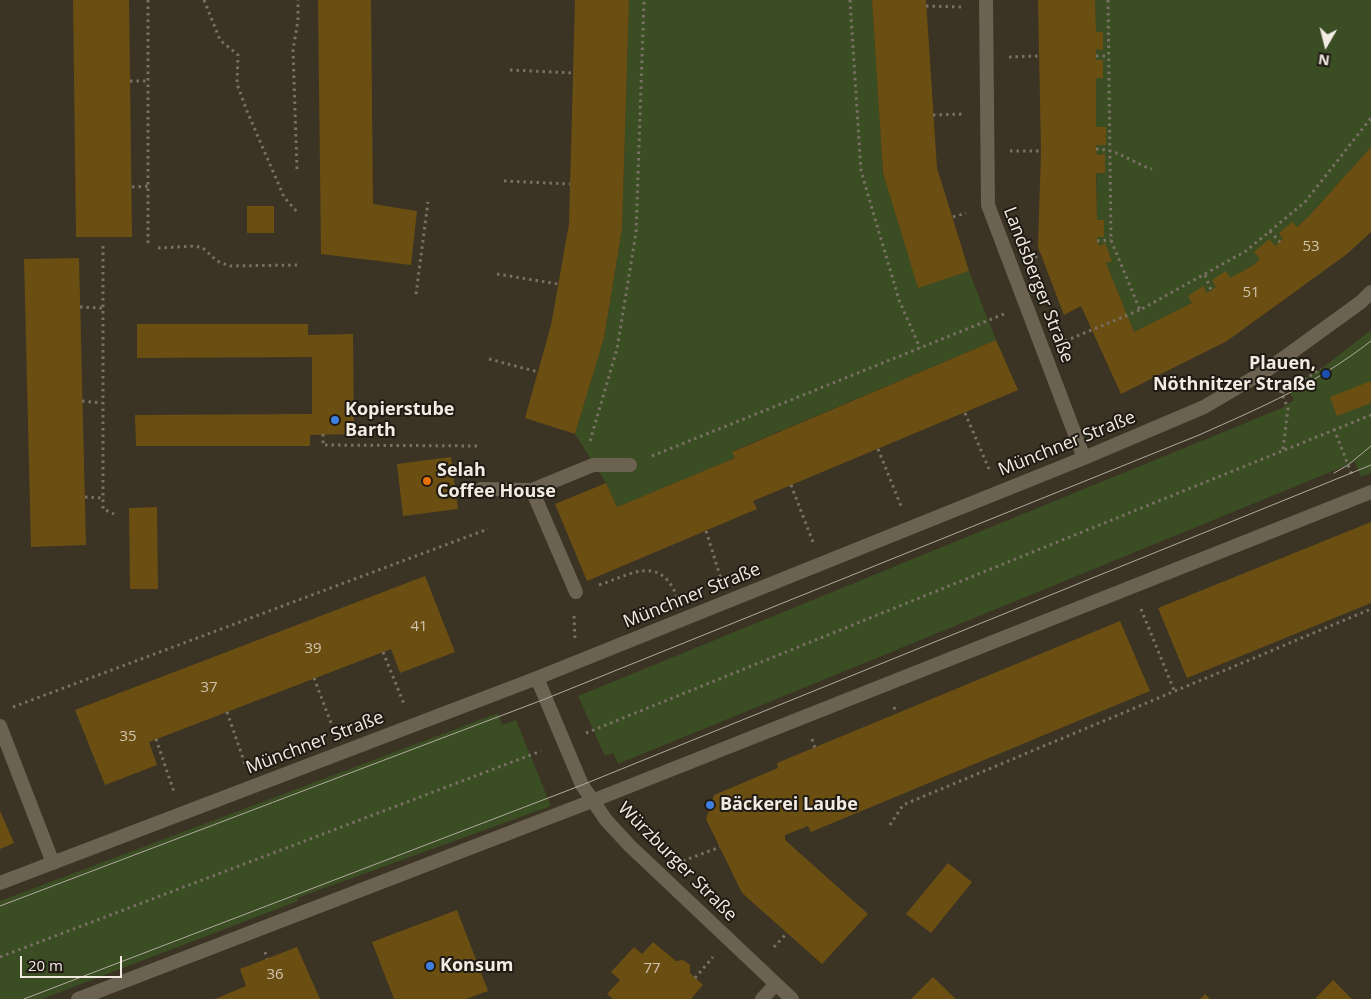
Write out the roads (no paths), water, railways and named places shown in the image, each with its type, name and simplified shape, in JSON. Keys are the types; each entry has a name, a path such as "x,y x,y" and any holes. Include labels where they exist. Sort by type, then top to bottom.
{"street":[{"name":"Landsberger Straße","path":"986,3 988,205 1084,458"},
{"name":"Münchner Straße","path":"0,883 537,678 1084,458 1204,407 1267,370 1361,302 1371,292"},
{"path":"481,489 532,490 593,465 630,465"},
{"path":"532,490 576,592"},
{"path":"78,999 592,801 1366,494"},
{"name":"Würzburger Straße","path":"537,678 582,785 606,820 656,871 792,999"},
{"path":"0,726 53,863"},
{"path":"762,999 776,984"}],"tram line":[{"path":"0,906 545,699 1199,435 1288,394 1329,370 1371,341"},
{"path":"1334,473 1348,465 1371,446"},
{"path":"24,999 582,785 1371,465"}],"place":[{"name":"Plauen, Nöthnitzer Straße","path":"1326,374"},
{"name":"Kopierstube Barth","path":"335,420"},
{"name":"Selah Coffee House","path":"427,481"},
{"name":"Bäckerei Laube","path":"710,805"},
{"name":"Konsum","path":"430,966"}]}
